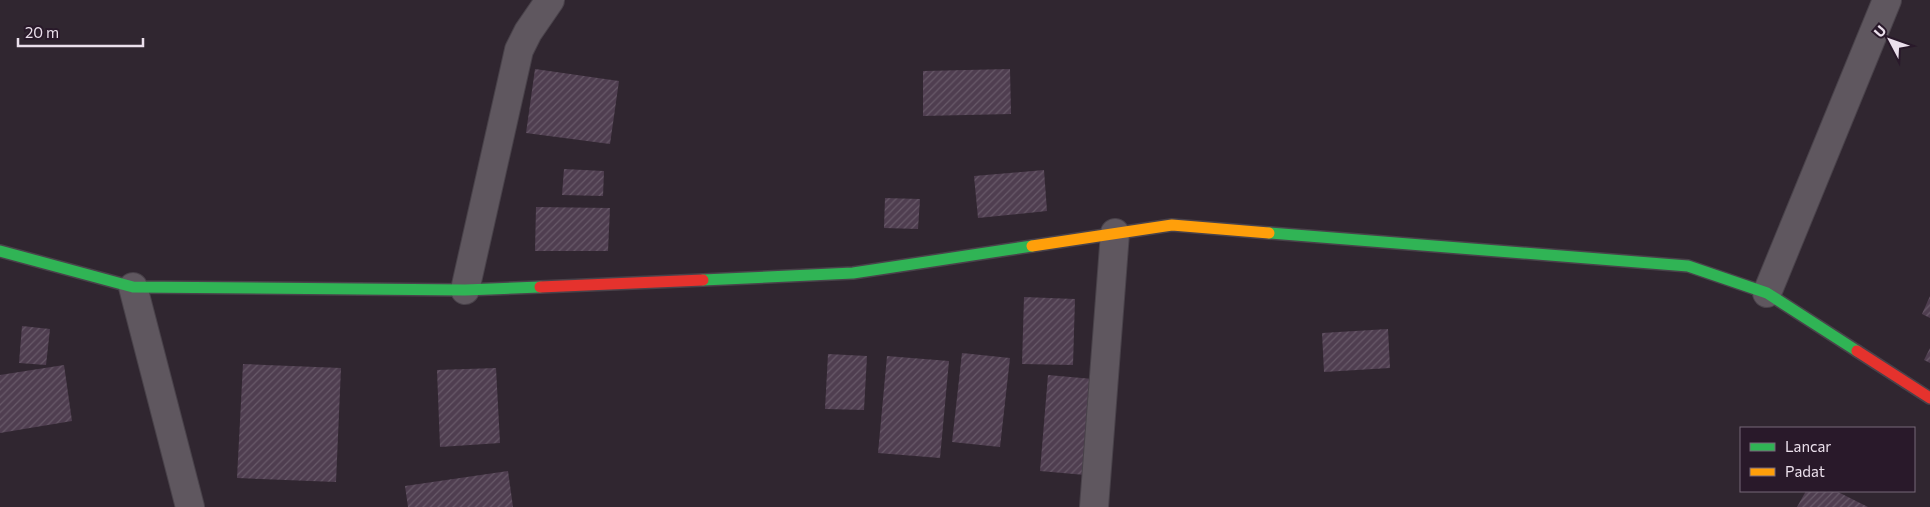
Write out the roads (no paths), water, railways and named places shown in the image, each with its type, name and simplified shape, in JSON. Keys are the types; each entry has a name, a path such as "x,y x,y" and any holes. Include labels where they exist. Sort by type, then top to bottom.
{"street":[{"path":"464,290 519,50 528,32 550,0"},
{"path":"1767,293 1887,0"},
{"path":"0,251 132,287 464,290 852,273 1172,225 1688,266 1767,293 1930,398"},
{"path":"1094,507 1115,233"},
{"path":"132,287 190,507"}]}
